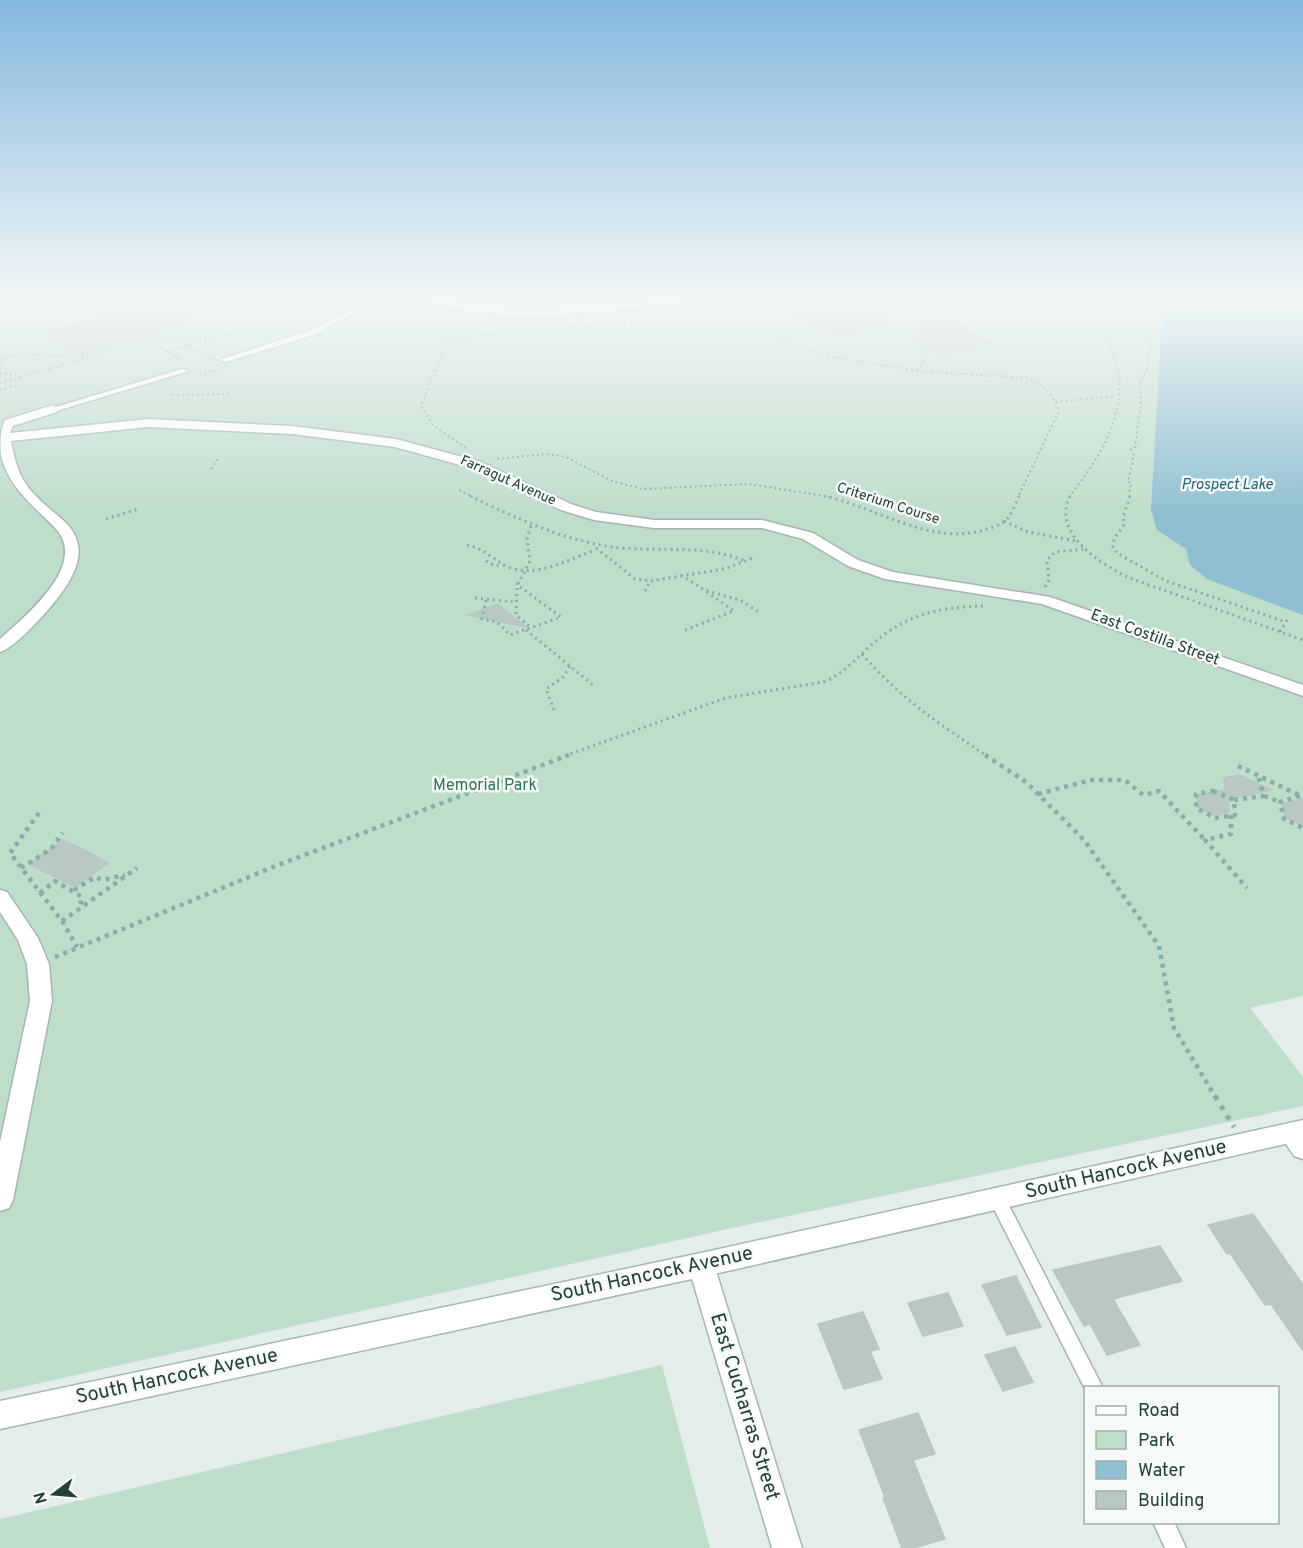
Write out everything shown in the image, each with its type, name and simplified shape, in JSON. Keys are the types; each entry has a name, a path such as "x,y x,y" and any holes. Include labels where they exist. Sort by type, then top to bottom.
{"street":[{"path":"0,647 56,592 68,571 71,549 66,530 15,480 8,464 2,437 9,423 52,410"},
{"name":"Farragut Avenue","path":"2,437 148,423 265,428 366,438 420,448 468,462 566,507 594,516 654,524 747,523 769,525 808,536 853,563 890,576 930,584 1005,592"},
{"name":"East Costilla Street","path":"1005,592 1029,596 1303,691"},
{"path":"0,897 28,938 38,964 40,1001 0,1200"},
{"name":"South Hancock Avenue","path":"0,1415 701,1265 1243,1143 1299,1137"},
{"name":"East Cucharras Street","path":"701,1265 787,1548"}],"lane":[{"path":"52,410 181,372"},
{"path":"998,1199 1093,1386"},
{"path":"1164,1524 1176,1548"}],"path":[{"path":"6,372 23,376"},
{"path":"0,383 36,372"},
{"path":"435,372 421,406 425,416 434,426 471,451"},
{"path":"937,372 1028,378 1039,383 1056,402 1058,416 1009,517 1004,521 1028,532 1078,541"},
{"path":"1119,372 1120,380 1100,456 1068,498 1067,519 1078,541 1099,563 1126,577 1303,640"},
{"path":"1143,372 1138,390 1140,409 1135,430 1135,447 1131,449 1134,455 1128,482 1131,483 1129,500 1123,517 1124,525 1114,539 1113,547 1117,553 1166,582 1286,622"},
{"path":"0,383 18,385 0,390"},
{"path":"172,395 229,394"},
{"path":"1056,402 1074,402 1085,397 1104,394 1116,396"},
{"name":"Criterium Course","path":"494,459 546,454 566,457 612,481 643,489 748,484 803,491 835,498 913,526 938,532 982,531 1004,521"},
{"path":"211,469 218,459"},
{"path":"459,490 531,526 597,544 630,549 707,550 737,556 745,561"},
{"path":"106,519 138,509"},
{"path":"531,526 527,538 530,561 516,584 514,602 516,615 531,628"},
{"path":"595,550 597,544"},
{"path":"467,546 483,547 509,567 537,570 595,550"},
{"path":"1029,596 1042,591 1049,580 1047,560 1055,552 1084,549"},
{"path":"595,550 635,579 650,581 668,580 681,575 724,569 756,558"},
{"path":"486,561 495,566 504,563"},
{"path":"681,575 734,611 685,630"},
{"path":"645,591 650,581"},
{"path":"486,600 482,619 497,622 510,635 561,617 529,591 516,584"},
{"path":"704,590 740,600 760,613"},
{"path":"475,598 514,602"},
{"path":"38,964 278,865 678,712 725,698 823,682 844,671 896,626 932,610 992,606"},
{"path":"1280,632 1289,617"},
{"path":"525,630 593,685"},
{"path":"862,654 890,686 934,721 1026,782 1084,840 1159,946 1174,1028 1243,1143"},
{"path":"554,710 546,689 563,678 570,666"},
{"path":"1238,766 1302,796"},
{"path":"1258,776 1264,796"},
{"path":"1038,794 1073,784 1120,779 1134,784 1143,795 1159,791 1247,888"},
{"path":"1234,800 1235,814 1231,815 1215,818 1196,808 1196,794 1213,791 1234,800 1264,796 1280,802 1302,796"},
{"path":"1280,802 1284,819 1303,828"},
{"path":"39,813 10,853 62,921 77,947"},
{"path":"1205,840 1231,834 1231,815"},
{"path":"21,868 51,849 63,833"},
{"path":"62,921 137,868"},
{"path":"74,890 94,877 102,879 128,874"},
{"path":"40,893 55,881 74,890 82,897 80,909"}],"green space":[{"name":"Memorial Park","path":"0,372 1303,372 1303,996 1250,1008 1303,1077 1303,1106 723,1230 0,1392"},
{"path":"662,1365 710,1548 0,1548 0,1519"}],"water":[{"name":"Prospect Lake","path":"1159,372 1303,372 1303,615 1207,579 1190,565 1186,549 1157,530 1151,510"}],"building":[{"path":"498,604 526,627 468,615"},
{"path":"1239,775 1272,790 1228,799 1229,812 1214,815 1197,807 1197,795 1225,790 1224,778"},
{"path":"1303,799 1303,826 1284,817 1283,803"},
{"path":"63,840 108,863 75,887 29,864"},
{"path":"1253,1214 1303,1285 1303,1351 1271,1304 1265,1305 1208,1225"},
{"path":"1160,1246 1182,1281 1113,1299 1140,1345 1107,1355 1090,1324 1084,1326 1053,1270"},
{"path":"1016,1276 1041,1327 1007,1335 982,1285"},
{"path":"948,1293 963,1326 923,1336 908,1303"},
{"path":"863,1312 879,1349 870,1351 882,1379 844,1389 818,1324"},
{"path":"1015,1347 1033,1382 1003,1391 985,1355"},
{"path":"918,1413 935,1454 913,1460 945,1539 913,1548 902,1548 859,1430"}]}
